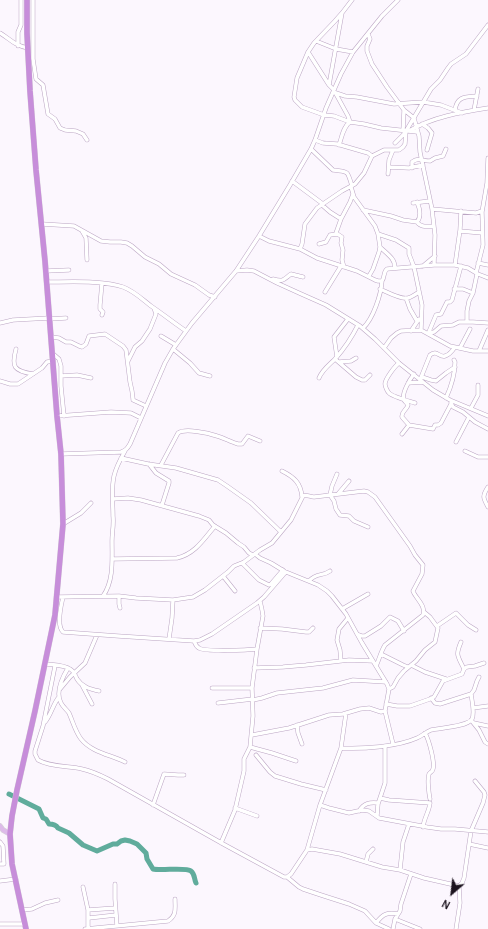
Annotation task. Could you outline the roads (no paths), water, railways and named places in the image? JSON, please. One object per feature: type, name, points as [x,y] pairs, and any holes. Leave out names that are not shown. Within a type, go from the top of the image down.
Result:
[{"type":"highway","points":[[25,926],[12,864],[10,834],[13,807],[60,597],[63,524],[61,454],[36,163],[28,48],[27,0]]},
{"type":"main road","points":[[0,826],[3,830],[10,834]]},
{"type":"street","points":[[18,46],[18,29],[21,27],[21,0]]},
{"type":"street","points":[[33,0],[34,75],[36,79],[44,86],[48,114],[55,119],[60,128],[83,134],[87,140]]},
{"type":"street","points":[[352,0],[308,52],[297,78],[294,97],[295,100],[301,106],[324,115],[334,116],[350,122],[417,132]]},
{"type":"street","points":[[103,596],[110,582],[114,519],[112,488],[114,475],[125,450],[130,444],[166,363],[173,349],[186,331],[236,271],[259,236],[311,149],[341,74],[353,52],[382,16],[398,0]]},
{"type":"street","points":[[329,85],[342,13]]},
{"type":"street","points":[[395,143],[406,131],[429,92],[440,80],[451,64],[466,54],[488,25]]},
{"type":"street","points":[[0,33],[18,46],[28,48]]},
{"type":"street","points":[[368,34],[370,39],[367,46],[367,51],[372,64],[399,104],[414,118],[419,136],[421,159],[432,209],[436,245],[434,265]]},
{"type":"street","points":[[316,41],[353,52]]},
{"type":"street","points":[[308,52],[334,92],[350,122]]},
{"type":"street","points":[[474,110],[478,89]]},
{"type":"street","points":[[334,92],[350,97],[387,103],[399,104],[423,102],[441,105],[462,113]]},
{"type":"street","points":[[455,110],[456,103],[459,100],[477,96]]},
{"type":"street","points":[[406,131],[422,124],[474,110],[488,108]]},
{"type":"street","points":[[300,249],[306,223],[317,208],[355,184],[364,174],[372,156],[384,150],[399,150],[403,146],[406,131],[404,110]]},
{"type":"street","points":[[339,145],[344,130],[350,122]]},
{"type":"street","points":[[422,124],[432,133],[428,150]]},
{"type":"street","points":[[315,140],[323,143],[334,143],[368,153],[372,156]]},
{"type":"street","points":[[311,149],[333,170],[342,170],[347,172],[353,194],[375,226],[380,247],[373,269],[369,276]]},
{"type":"street","points":[[412,168],[413,161],[421,159],[430,161],[443,156],[446,149]]},
{"type":"street","points":[[388,174],[389,160],[393,150]]},
{"type":"street","points":[[467,322],[469,301],[473,294],[482,248],[482,211],[487,183],[488,158]]},
{"type":"street","points":[[388,167],[412,168],[423,165]]},
{"type":"street","points":[[292,181],[330,212],[341,219]]},
{"type":"street","points":[[336,234],[341,219],[353,194]]},
{"type":"street","points":[[417,222],[420,212],[415,203],[430,201]]},
{"type":"street","points":[[432,209],[478,213],[482,211]]},
{"type":"street","points":[[363,210],[417,222],[421,226],[434,226]]},
{"type":"street","points":[[455,265],[460,231],[461,211]]},
{"type":"street","points":[[42,224],[74,226],[101,241],[123,242],[132,246],[143,256],[159,264],[171,274],[195,285],[209,295],[215,296]]},
{"type":"street","points":[[81,230],[86,238],[87,260]]},
{"type":"street","points":[[460,231],[482,233]]},
{"type":"street","points":[[319,244],[326,242],[330,235],[336,234],[342,237],[342,266],[325,292]]},
{"type":"street","points":[[378,234],[396,240],[409,248],[409,255],[414,267],[422,305],[421,330]]},
{"type":"street","points":[[259,236],[268,241],[300,249],[317,258],[357,271],[378,282],[382,281]]},
{"type":"street","points":[[380,247],[393,259],[395,264],[394,268]]},
{"type":"street","points":[[422,267],[435,256]]},
{"type":"street","points":[[478,263],[488,265]]},
{"type":"street","points":[[363,328],[368,322],[376,304],[386,269],[434,265],[455,265],[468,268],[488,278]]},
{"type":"street","points":[[428,334],[436,315],[441,314],[447,302],[452,300],[461,266]]},
{"type":"street","points":[[46,271],[69,270]]},
{"type":"street","points":[[236,271],[254,271],[317,300],[363,328],[399,363],[422,379],[433,390],[446,398],[453,406],[488,429]]},
{"type":"street","points":[[272,280],[280,281],[286,279],[292,274],[302,277]]},
{"type":"street","points":[[47,282],[102,283],[129,289],[186,331]]},
{"type":"street","points":[[102,283],[100,305],[100,309],[103,312],[102,316]]},
{"type":"street","points":[[380,289],[406,298],[420,292]]},
{"type":"street","points":[[454,289],[464,289],[473,294]]},
{"type":"street","points":[[406,298],[410,309],[418,321]]},
{"type":"street","points":[[127,362],[135,347],[142,341],[150,329],[156,314],[154,308]]},
{"type":"street","points":[[411,331],[421,315]]},
{"type":"street","points":[[0,323],[13,320],[66,318]]},
{"type":"street","points":[[348,319],[334,337],[336,358],[358,378],[365,380],[370,375]]},
{"type":"street","points":[[428,334],[434,332],[442,325],[453,325],[460,322],[488,323]]},
{"type":"street","points":[[319,378],[323,370],[336,358],[352,337],[358,325]]},
{"type":"street","points":[[460,348],[470,329]]},
{"type":"street","points":[[384,348],[391,338],[401,331],[421,330],[446,344],[455,347],[473,351],[488,351]]},
{"type":"street","points":[[479,351],[488,330]]},
{"type":"street","points":[[51,337],[59,338],[82,347],[86,344],[89,336],[105,334],[124,347],[133,400],[146,406]]},
{"type":"street","points":[[161,336],[176,345]]},
{"type":"street","points":[[422,379],[432,353],[445,356],[455,347]]},
{"type":"street","points":[[16,349],[14,356],[15,366],[19,371],[33,374]]},
{"type":"street","points":[[173,349],[190,363],[199,373],[210,376]]},
{"type":"street","points":[[52,353],[59,359],[61,366],[64,416]]},
{"type":"street","points":[[339,362],[351,361],[356,358]]},
{"type":"street","points":[[446,398],[455,367],[454,360]]},
{"type":"street","points":[[0,381],[15,384],[22,382],[42,368],[47,362],[53,361]]},
{"type":"street","points":[[399,363],[392,371],[385,384],[389,393],[415,403]]},
{"type":"street","points":[[408,383],[422,379],[436,381],[455,367]]},
{"type":"street","points":[[414,374],[404,392],[403,399],[408,406],[402,414],[402,417],[409,425],[433,429],[436,425],[441,423],[451,402]]},
{"type":"street","points":[[62,376],[77,375],[91,378]]},
{"type":"street","points":[[471,408],[478,395],[478,385]]},
{"type":"street","points":[[451,402],[471,408],[488,416]]},
{"type":"street","points":[[57,416],[111,412],[132,413],[141,418]]},
{"type":"street","points":[[456,442],[469,417]]},
{"type":"street","points":[[402,434],[409,425]]},
{"type":"street","points":[[161,465],[178,433],[183,431],[217,436],[238,444],[242,444],[248,436],[260,441]]},
{"type":"street","points":[[61,454],[121,452],[125,450]]},
{"type":"street","points":[[465,451],[479,458],[488,457]]},
{"type":"street","points":[[121,458],[176,468],[218,480],[251,503],[281,532]]},
{"type":"street","points":[[149,464],[156,473],[169,481],[162,505]]},
{"type":"street","points":[[282,471],[298,483],[302,498],[291,520],[272,543],[242,563],[234,566],[196,596],[185,599],[173,600],[119,596],[60,597],[60,623],[62,631],[97,635],[194,641],[200,640],[212,634],[260,601],[283,575],[284,571]]},
{"type":"street","points":[[337,474],[330,495],[334,501],[336,509],[340,515],[349,516],[354,521],[368,527]]},
{"type":"street","points":[[338,494],[349,481]]},
{"type":"street","points":[[488,487],[483,497],[488,507]]},
{"type":"street","points":[[302,498],[305,495],[311,497],[362,491],[368,492],[375,497],[423,565],[422,574],[413,593],[423,606],[424,612],[437,626],[438,630],[435,642],[401,674],[393,687],[389,689]]},
{"type":"street","points":[[113,499],[133,498],[206,518],[254,555],[272,563],[284,571],[318,585],[327,591],[348,618],[386,682],[389,689],[385,711],[393,744]]},
{"type":"street","points":[[63,524],[81,513],[91,503]]},
{"type":"street","points":[[112,559],[182,557],[197,547],[215,526]]},
{"type":"street","points":[[242,563],[259,580],[269,585],[284,571]]},
{"type":"street","points":[[309,581],[316,575],[330,571]]},
{"type":"street","points":[[223,576],[235,591]]},
{"type":"street","points":[[108,588],[110,594],[113,596]]},
{"type":"street","points":[[342,609],[368,594]]},
{"type":"street","points":[[119,596],[120,608]]},
{"type":"street","points":[[169,639],[173,600]]},
{"type":"street","points":[[221,843],[235,808],[244,771],[244,759],[250,747],[252,735],[254,712],[252,688],[263,613],[260,601]]},
{"type":"street","points":[[376,666],[385,645],[422,616],[424,612]]},
{"type":"street","points":[[437,626],[456,613],[468,625],[476,630]]},
{"type":"street","points":[[357,634],[365,636],[381,626],[390,617],[398,621],[404,631]]},
{"type":"street","points":[[341,661],[337,640],[339,629],[348,618]]},
{"type":"street","points":[[260,628],[306,632],[309,632],[313,628]]},
{"type":"street","points":[[59,692],[66,681],[86,660],[97,635]]},
{"type":"street","points":[[194,641],[196,646],[202,649],[257,649]]},
{"type":"street","points":[[461,642],[457,654],[464,669]]},
{"type":"street","points":[[381,654],[404,665],[447,679]]},
{"type":"street","points":[[254,668],[283,667],[349,660],[373,661]]},
{"type":"street","points":[[46,664],[69,668],[80,668]]},
{"type":"street","points":[[386,704],[413,706],[431,698],[443,681],[460,675],[464,669],[484,664]]},
{"type":"street","points":[[55,666],[44,723],[35,751],[38,760],[46,763],[81,769],[108,779],[273,872],[290,878],[299,887],[365,910],[376,923],[389,929]]},
{"type":"street","points":[[69,668],[82,685],[92,704]]},
{"type":"street","points":[[69,668],[61,680],[59,697],[61,703],[69,714],[76,731],[83,741],[98,751],[125,762]]},
{"type":"street","points":[[431,698],[435,703],[440,704],[471,694],[479,677]]},
{"type":"street","points":[[218,703],[262,698],[277,693],[323,688],[353,680],[386,682]]},
{"type":"street","points":[[82,685],[90,689],[98,690]]},
{"type":"street","points":[[212,688],[252,688]]},
{"type":"street","points":[[471,694],[473,708],[472,722],[479,730],[485,742],[488,744]]},
{"type":"street","points":[[44,723],[48,719],[59,697]]},
{"type":"street","points":[[473,708],[488,706]]},
{"type":"street","points":[[252,735],[297,725],[329,715],[366,708],[381,712],[385,711]]},
{"type":"street","points":[[287,877],[291,874],[307,850],[320,805],[341,748],[346,713]]},
{"type":"street","points":[[341,748],[385,746],[418,738],[430,730],[442,729],[472,722],[488,726]]},
{"type":"street","points":[[297,725],[302,744]]},
{"type":"street","points":[[425,733],[429,740],[433,763],[428,780],[430,799]]},
{"type":"street","points":[[377,816],[378,803],[385,784],[385,746]]},
{"type":"street","points":[[250,747],[296,761]]},
{"type":"street","points":[[256,755],[275,776],[326,790]]},
{"type":"street","points":[[153,805],[164,774],[184,774]]},
{"type":"street","points":[[456,929],[460,902],[459,886],[464,878],[471,831],[483,803],[485,794],[475,781]]},
{"type":"street","points":[[380,798],[430,803],[423,827]]},
{"type":"street","points":[[359,811],[361,807],[371,802],[378,803]]},
{"type":"street","points":[[320,805],[349,813],[369,811],[377,816],[423,827],[488,832]]},
{"type":"street","points":[[235,808],[258,816]]},
{"type":"street","points":[[400,870],[403,842],[409,824]]},
{"type":"street","points":[[0,842],[3,846],[4,864],[0,864]]},
{"type":"street","points":[[469,844],[488,848]]},
{"type":"street","points":[[307,850],[316,849],[340,854],[382,867],[400,870],[459,886]]},
{"type":"street","points":[[366,862],[368,854],[373,849]]},
{"type":"street","points":[[393,929],[395,919],[400,911],[411,874]]},
{"type":"street","points":[[0,881],[16,879]]},
{"type":"street","points":[[115,884],[117,926]]},
{"type":"street","points":[[83,887],[89,918],[88,929]]},
{"type":"street","points":[[85,929],[169,920],[175,912],[175,899]]},
{"type":"street","points":[[22,910],[32,910],[45,903],[58,900]]},
{"type":"street","points":[[88,910],[116,908]]},
{"type":"street","points":[[376,923],[382,916],[388,913],[398,914]]},
{"type":"street","points":[[89,918],[116,915]]},
{"type":"street","points":[[395,919],[420,929]]},
{"type":"street","points":[[146,923],[146,929]]},
{"type":"street","points":[[0,924],[25,926]]},
{"type":"waterway","points":[[9,794],[39,809],[43,818],[46,819],[49,824],[55,825],[69,833],[83,845],[97,851],[113,844],[117,844],[121,841],[130,841],[137,844],[146,853],[147,859],[153,869],[188,870],[193,874],[196,883]]}]
